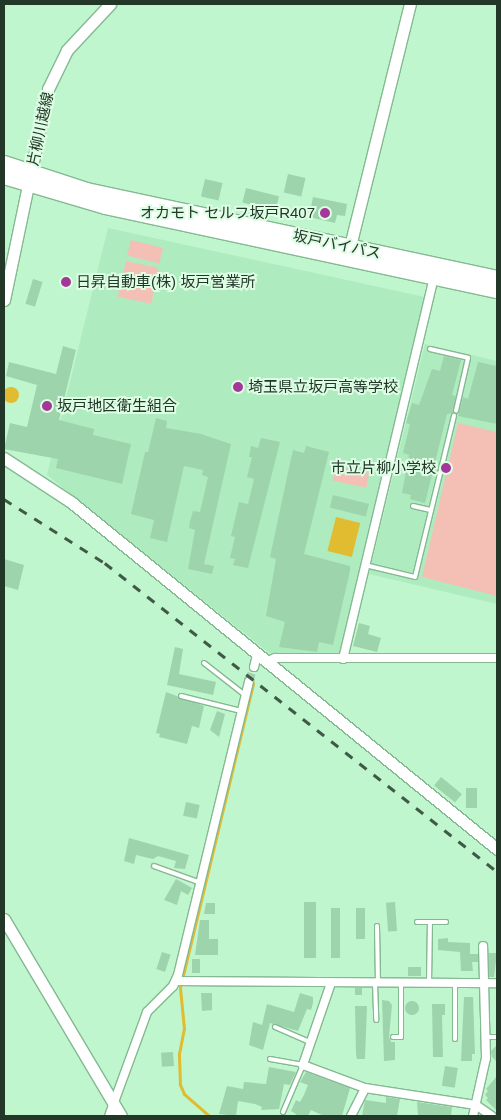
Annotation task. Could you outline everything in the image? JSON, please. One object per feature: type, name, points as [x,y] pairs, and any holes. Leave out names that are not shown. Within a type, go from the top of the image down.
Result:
[{"type":"highway","name":"坂戸バイパス","points":[[4,163],[29,179],[96,205],[497,291]]},
{"type":"highway","name":"坂戸バイパス","points":[[4,177],[29,179],[87,190],[497,278]]},
{"type":"street","name":"片柳川越線","points":[[4,300],[42,107],[54,73],[81,31],[110,4]]},
{"type":"street","points":[[350,246],[410,4]]},
{"type":"street","points":[[343,659],[434,277]]},
{"type":"street","points":[[4,458],[72,502],[259,661],[497,849]]},
{"type":"street","points":[[259,661],[275,658],[497,658]]},
{"type":"street","points":[[109,1116],[147,1012],[176,981],[249,682]]},
{"type":"street","points":[[4,919],[121,1116]]},
{"type":"street","points":[[473,1116],[486,1058],[483,946]]},
{"type":"street","points":[[176,981],[497,983]]},
{"type":"street","points":[[331,983],[303,1065],[365,1088],[476,1105],[492,1116]]},
{"type":"street","points":[[351,1116],[365,1088]]},
{"type":"lane","points":[[365,566],[415,577],[468,358],[430,348]]},
{"type":"lane","points":[[413,506],[431,510]]},
{"type":"lane","points":[[204,663],[245,694]]},
{"type":"lane","points":[[181,696],[241,711]]},
{"type":"lane","points":[[154,866],[201,883]]},
{"type":"lane","points":[[417,922],[446,922]]},
{"type":"lane","points":[[429,983],[430,922]]},
{"type":"lane","points":[[376,1020],[377,926]]},
{"type":"lane","points":[[393,1037],[401,1037],[400,983]]},
{"type":"lane","points":[[455,983],[455,1039]]},
{"type":"lane","points":[[275,1027],[312,1043]]},
{"type":"lane","points":[[486,1037],[497,1037]]},
{"type":"lane","points":[[270,1059],[303,1065],[283,1112]]},
{"type":"shaded area","name":"埼玉県立坂戸高等学校","points":[[108,228],[429,298],[340,653],[269,653],[47,475]]},
{"type":"shaded area","points":[[131,240],[163,248],[159,264],[127,256]]},
{"type":"shaded area","points":[[126,261],[158,268],[155,283],[123,276]]},
{"type":"shaded area","points":[[121,282],[154,289],[151,304],[118,297]]},
{"type":"shaded area","name":"市立片柳小学校","points":[[425,344],[497,361],[497,604],[369,574]]},
{"type":"shaded area","points":[[8,387],[14,387],[19,392],[17,401],[8,403],[3,398],[3,392]]},
{"type":"shaded area","points":[[458,423],[497,432],[497,596],[422,577]]},
{"type":"shaded area","points":[[336,466],[369,473],[366,488],[333,481]]},
{"type":"shaded area","points":[[336,517],[360,523],[352,557],[328,551]]},
{"type":"building","points":[[288,174],[306,178],[301,197],[284,193]]},
{"type":"building","points":[[205,179],[223,183],[218,201],[201,197]]},
{"type":"building","points":[[246,188],[279,196],[275,211],[242,203]]},
{"type":"building","points":[[313,197],[347,204],[345,216],[337,215],[335,223],[309,217]]},
{"type":"building","points":[[33,279],[43,282],[35,307],[25,304]]},
{"type":"building","points":[[63,346],[76,350],[59,420],[94,429],[93,435],[131,444],[122,484],[56,468],[58,459],[4,449],[10,423],[27,427],[37,385],[6,376],[9,362],[56,374]]},
{"type":"building","points":[[444,356],[461,360],[452,395],[456,396],[453,413],[447,414],[425,503],[410,499],[411,495],[402,493],[409,455],[403,453],[410,424],[406,423],[412,403],[419,405],[432,369],[440,371]]},
{"type":"building","points":[[478,362],[497,366],[497,424],[458,416],[463,397],[468,399]]},
{"type":"building","points":[[156,418],[167,421],[166,428],[201,434],[231,444],[204,564],[214,566],[212,574],[188,569],[195,530],[189,528],[190,521],[193,511],[200,512],[208,477],[202,475],[203,470],[184,466],[167,542],[150,538],[154,520],[131,514],[145,452],[148,452]]},
{"type":"building","points":[[261,438],[280,442],[248,568],[233,565],[235,559],[230,558],[235,537],[231,536],[239,502],[248,504],[254,479],[247,477],[252,457],[249,457],[251,446],[258,448]]},
{"type":"building","points":[[306,446],[329,452],[304,554],[350,566],[333,645],[319,642],[317,652],[279,647],[285,622],[266,616],[276,559],[270,557],[293,450],[304,453]]},
{"type":"building","points":[[333,495],[369,504],[366,517],[330,508]]},
{"type":"building","points":[[4,559],[24,565],[18,590],[4,586]]},
{"type":"building","points":[[359,623],[370,626],[368,634],[381,638],[377,652],[353,646]]},
{"type":"building","points":[[175,647],[183,649],[179,674],[216,682],[213,695],[167,685]]},
{"type":"building","points":[[166,692],[204,706],[199,728],[192,726],[187,744],[159,737],[160,734],[156,733]]},
{"type":"building","points":[[217,711],[225,714],[219,737],[210,730]]},
{"type":"building","points":[[441,777],[462,794],[455,803],[434,786]]},
{"type":"building","points":[[466,788],[477,788],[477,808],[466,808]]},
{"type":"building","points":[[186,802],[200,805],[197,819],[183,816]]},
{"type":"building","points":[[129,838],[189,855],[185,869],[174,868],[176,861],[158,856],[153,859],[136,855],[134,864],[124,861]]},
{"type":"building","points":[[176,879],[192,888],[188,895],[181,891],[177,905],[164,900]]},
{"type":"building","points":[[304,902],[316,902],[316,958],[304,958]]},
{"type":"building","points":[[395,902],[397,931],[388,932],[386,903]]},
{"type":"building","points":[[206,903],[215,903],[215,914],[204,914]]},
{"type":"building","points":[[331,908],[340,908],[340,958],[331,958]]},
{"type":"building","points":[[356,908],[365,908],[365,939],[356,939]]},
{"type":"building","points":[[200,920],[209,920],[209,939],[218,939],[218,955],[195,955]]},
{"type":"building","points":[[448,938],[448,942],[470,943],[470,954],[478,954],[478,962],[472,962],[473,971],[461,971],[460,952],[438,950],[438,939]]},
{"type":"building","points":[[162,952],[171,955],[165,972],[156,969]]},
{"type":"building","points":[[489,953],[497,953],[494,977],[489,977]]},
{"type":"building","points":[[192,959],[200,959],[200,973],[192,973]]},
{"type":"building","points":[[408,967],[421,967],[421,976],[408,976]]},
{"type":"building","points":[[355,988],[362,988],[362,995],[355,995]]},
{"type":"building","points":[[201,993],[212,993],[212,1010],[202,1011]]},
{"type":"building","points":[[300,993],[313,997],[313,1003],[311,1010],[307,1009],[298,1031],[270,1023],[263,1050],[249,1045],[253,1022],[262,1025],[267,1004],[294,1012]]},
{"type":"building","points":[[464,997],[473,997],[475,1054],[472,1054],[472,1061],[461,1061]]},
{"type":"building","points":[[382,1000],[389,1001],[392,1005],[389,1037],[391,1042],[395,1042],[395,1060],[384,1061]]},
{"type":"building","points":[[412,1001],[417,1003],[419,1008],[417,1013],[412,1015],[407,1013],[405,1008],[407,1003]]},
{"type":"building","points":[[432,1004],[445,1004],[445,1015],[442,1015],[443,1057],[433,1057]]},
{"type":"building","points":[[355,1006],[367,1006],[365,1059],[357,1059],[356,1054]]},
{"type":"building","points":[[497,1045],[497,1062],[492,1057],[491,1051]]},
{"type":"building","points":[[173,1052],[174,1066],[162,1067],[161,1053]]},
{"type":"building","points":[[445,1066],[458,1068],[455,1088],[442,1086]]},
{"type":"building","points":[[269,1067],[296,1072],[290,1085],[284,1084],[279,1109],[261,1110],[262,1107],[255,1104],[238,1101],[236,1116],[219,1114],[227,1086],[243,1089],[244,1082],[266,1084]]},
{"type":"building","points":[[306,1072],[350,1088],[342,1116],[324,1116],[311,1110],[308,1116],[295,1116],[296,1114],[291,1111],[296,1100],[300,1102],[308,1085],[300,1082]]},
{"type":"building","points":[[497,1076],[497,1111],[486,1100],[488,1098],[485,1095],[488,1091],[486,1089]]},
{"type":"building","points":[[386,1097],[400,1099],[397,1116],[362,1116],[365,1100],[386,1103]]},
{"type":"building","points":[[417,1102],[452,1107],[451,1116],[418,1116]]},
{"type":"waterway","points":[[209,1116],[184,1094],[180,1085],[179,1054],[184,1029],[180,988],[253,684]]},
{"type":"tunnel","points":[[249,681],[254,667]]},
{"type":"railway","points":[[4,499],[105,563],[497,871]]},
{"type":"place","name":"オカモト セルフ坂戸R407","points":[[325,213]]},
{"type":"place","name":"日昇自動車(株) 坂戸営業所","points":[[66,282]]},
{"type":"place","name":"埼玉県立坂戸高等学校","points":[[238,387]]},
{"type":"place","name":"坂戸地区衛生組合","points":[[47,406]]},
{"type":"place","name":"市立片柳小学校","points":[[446,468]]}]
